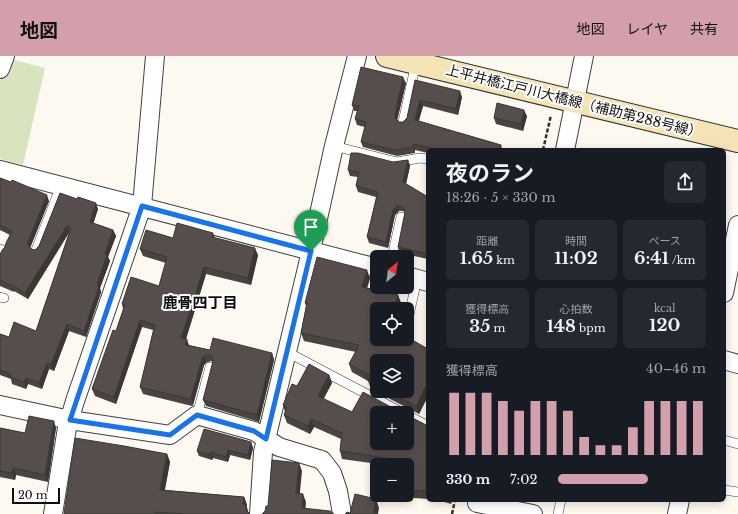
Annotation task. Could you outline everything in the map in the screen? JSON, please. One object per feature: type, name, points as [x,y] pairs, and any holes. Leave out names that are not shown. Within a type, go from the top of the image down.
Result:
[{"type":"street","points":[[0,69],[5,56]]},
{"type":"street","points":[[53,514],[67,428],[142,206],[155,56]]},
{"type":"street","points":[[259,514],[263,452],[311,251],[334,146],[357,56]]},
{"type":"street","name":"上平井橋江戸川大橋線（補助第288号線）","points":[[387,56],[738,141]]},
{"type":"street","points":[[564,148],[584,56]]},
{"type":"street","points":[[0,170],[370,266]]},
{"type":"street","points":[[726,283],[738,225]]},
{"type":"street","points":[[726,361],[738,364]]},
{"type":"street","points":[[0,404],[70,420],[170,435],[197,415],[254,431],[279,447],[322,460],[332,473],[338,491],[342,514]]},
{"type":"street","points":[[677,514],[680,502]]},
{"type":"street","points":[[476,506],[533,514]]},
{"type":"lane","points":[[403,122],[416,63]]},
{"type":"lane","points":[[334,146],[397,162],[420,158],[426,160]]},
{"type":"lane","points":[[36,250],[61,186]]},
{"type":"lane","points":[[394,250],[401,217]]},
{"type":"lane","points":[[412,302],[417,279]]},
{"type":"lane","points":[[287,352],[390,406]]},
{"type":"lane","points":[[197,415],[210,367]]},
{"type":"lane","points":[[414,419],[426,425]]},
{"type":"lane","points":[[726,441],[738,444]]},
{"type":"lane","points":[[726,490],[738,492]]},
{"type":"lane","points":[[558,514],[561,502]]},
{"type":"path","points":[[543,148],[552,113]]},
{"type":"path","points":[[452,514],[455,502]]},
{"type":"green space","points":[[7,58],[45,68],[23,165],[0,159],[0,76]]},
{"type":"building","points":[[361,67],[403,77],[395,115],[395,118],[399,122],[403,122],[407,118],[415,80],[460,91],[456,109],[420,100],[415,120],[501,145],[500,148],[430,148],[413,144],[413,147],[395,150],[361,142],[366,122],[355,119],[359,106],[352,105]]},
{"type":"building","points":[[497,103],[524,110],[521,124],[494,118]]},
{"type":"building","points":[[351,153],[358,153],[393,162],[408,160],[403,182],[426,196],[426,254],[398,247],[405,212],[401,206],[397,206],[393,210],[386,242],[367,237],[378,192],[356,186],[359,172],[348,170]]},
{"type":"building","points":[[0,178],[11,182],[12,180],[47,195],[28,242],[31,249],[35,250],[39,246],[60,193],[77,199],[78,197],[96,203],[90,222],[113,230],[105,254],[107,255],[97,285],[99,286],[84,331],[67,324],[51,365],[47,363],[39,383],[26,378],[24,382],[10,377],[11,374],[0,370],[0,334],[9,337],[14,322],[36,331],[71,228],[67,226],[25,293],[0,280],[0,254],[12,231],[0,225]]},
{"type":"building","points":[[177,223],[213,233],[212,237],[255,248],[248,278],[204,267],[181,338],[187,339],[185,345],[210,350],[213,338],[272,353],[257,415],[203,400],[213,361],[212,356],[209,354],[204,356],[202,359],[191,398],[189,399],[140,387],[155,325],[140,320],[114,397],[92,389],[113,330],[116,331],[125,305],[122,304],[131,277],[159,286],[167,257],[140,249],[146,230],[173,238]]},
{"type":"building","points":[[317,257],[367,270],[362,287],[370,289],[370,294],[398,295],[396,302],[370,302],[370,346],[414,346],[414,341],[426,348],[426,386],[416,406],[401,398],[414,398],[414,354],[370,354],[370,375],[349,364],[359,345],[301,333],[307,303],[305,303]]},
{"type":"building","points":[[309,364],[329,375],[318,396],[352,412],[363,392],[370,396],[370,398],[374,398],[389,406],[370,406],[370,450],[414,450],[414,419],[426,425],[426,491],[414,490],[414,458],[386,458],[340,451],[342,433],[311,419],[308,426],[284,415],[287,407],[283,405],[292,384],[297,386]]},
{"type":"building","points":[[29,416],[54,421],[45,475],[13,468],[12,473],[0,471],[0,428],[25,433]]},
{"type":"building","points":[[204,429],[251,442],[248,455],[228,450],[226,457],[211,452],[210,455],[197,451]]},
{"type":"building","points":[[75,438],[167,454],[160,490],[244,497],[243,504],[246,505],[246,510],[250,514],[185,514],[156,512],[156,514],[64,514]]},
{"type":"building","points":[[272,460],[299,463],[296,493],[303,494],[302,508],[330,511],[334,514],[262,514],[265,511],[266,506],[268,506]]},
{"type":"building","points":[[355,494],[370,498],[370,502],[375,502],[373,514],[345,514],[347,512],[350,513]]},
{"type":"district","name":"鹿骨四丁目","points":[[200,303]]},
{"type":"route","points":[[142,206],[311,251],[266,439],[254,431],[197,415],[170,435],[70,420],[75,401],[142,206]]}]
